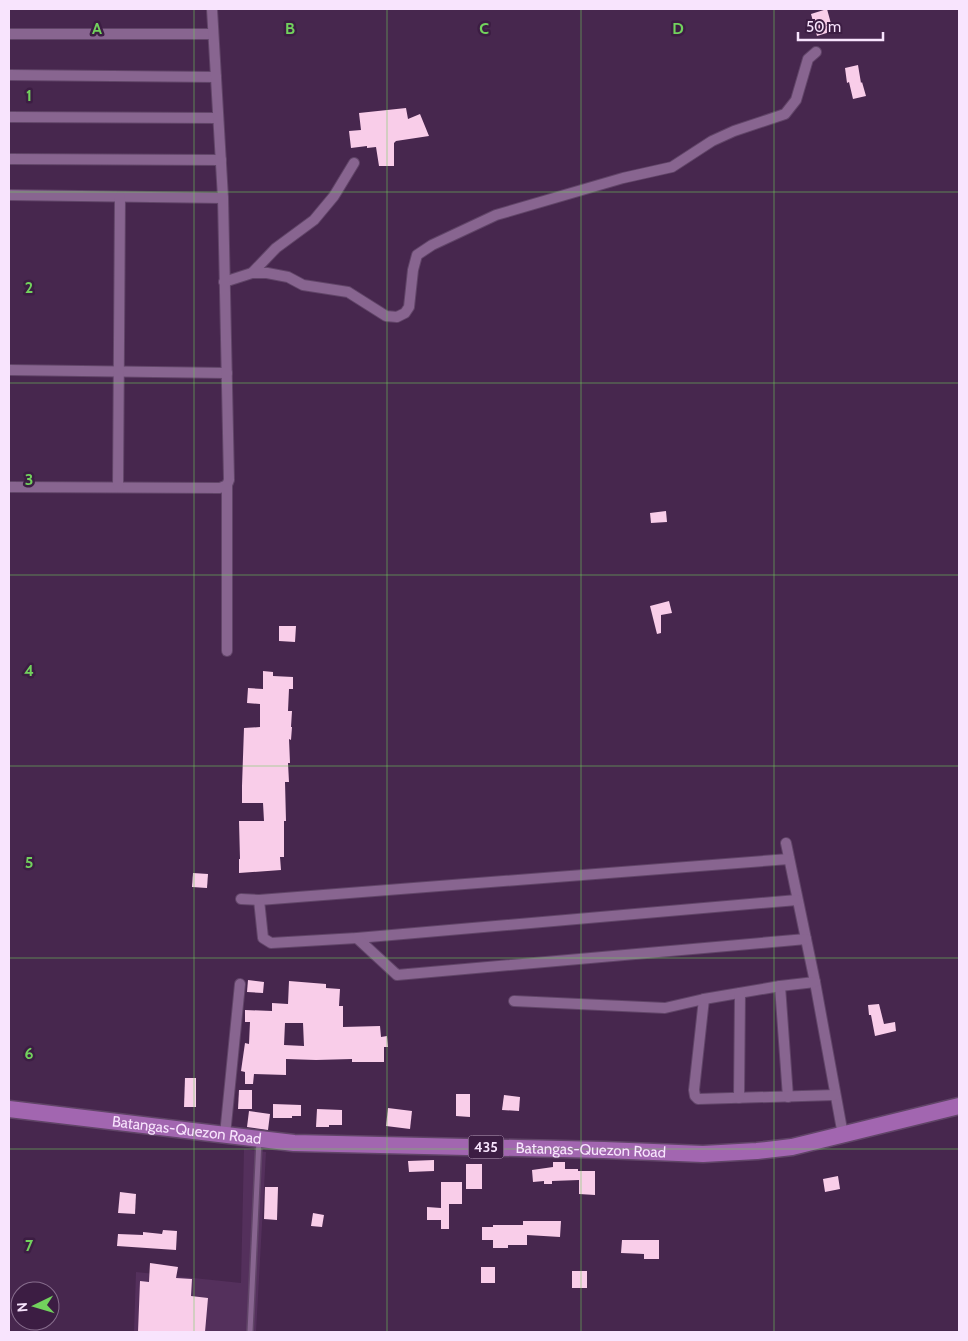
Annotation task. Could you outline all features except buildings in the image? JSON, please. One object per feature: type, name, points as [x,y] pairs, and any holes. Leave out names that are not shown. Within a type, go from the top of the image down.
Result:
[{"type":"main road","name":"Batangas-Quezon Road","points":[[9,1110],[294,1143],[703,1154],[757,1151],[792,1146],[959,1106]]},
{"type":"street","points":[[212,9],[223,198],[230,480],[227,485],[227,651]]},
{"type":"street","points":[[9,34],[213,34]]},
{"type":"street","points":[[224,282],[252,273],[274,274],[288,277],[303,285],[348,292],[386,316],[397,317],[405,313],[409,307],[413,270],[417,255],[432,245],[496,215],[623,178],[672,167],[712,141],[734,131],[785,114],[796,100],[808,59],[816,52]]},
{"type":"street","points":[[9,75],[216,77]]},
{"type":"street","points":[[9,117],[218,118]]},
{"type":"street","points":[[9,159],[221,160]]},
{"type":"street","points":[[252,273],[276,248],[314,220],[334,196],[354,163]]},
{"type":"street","points":[[9,195],[223,198]]},
{"type":"street","points":[[118,488],[120,197]]},
{"type":"street","points":[[9,370],[227,373]]},
{"type":"street","points":[[9,487],[220,488],[227,485]]},
{"type":"street","points":[[786,843],[815,982],[843,1135]]},
{"type":"street","points":[[241,899],[259,900],[789,860]]},
{"type":"street","points":[[259,900],[263,938],[271,943],[357,938],[797,900]]},
{"type":"street","points":[[357,938],[397,975],[806,939]]},
{"type":"street","points":[[514,1002],[664,1008],[704,999],[815,982]]},
{"type":"street","points":[[225,1136],[240,984]]},
{"type":"street","points":[[780,986],[788,1097]]},
{"type":"street","points":[[739,1098],[740,993]]},
{"type":"street","points":[[704,999],[694,1090],[695,1096],[698,1099],[835,1095]]},
{"type":"lane","points":[[250,1332],[259,1140]]},
{"type":"shaded area","points":[[244,1149],[266,1152],[256,1332],[134,1332],[136,1272],[241,1283]]}]
